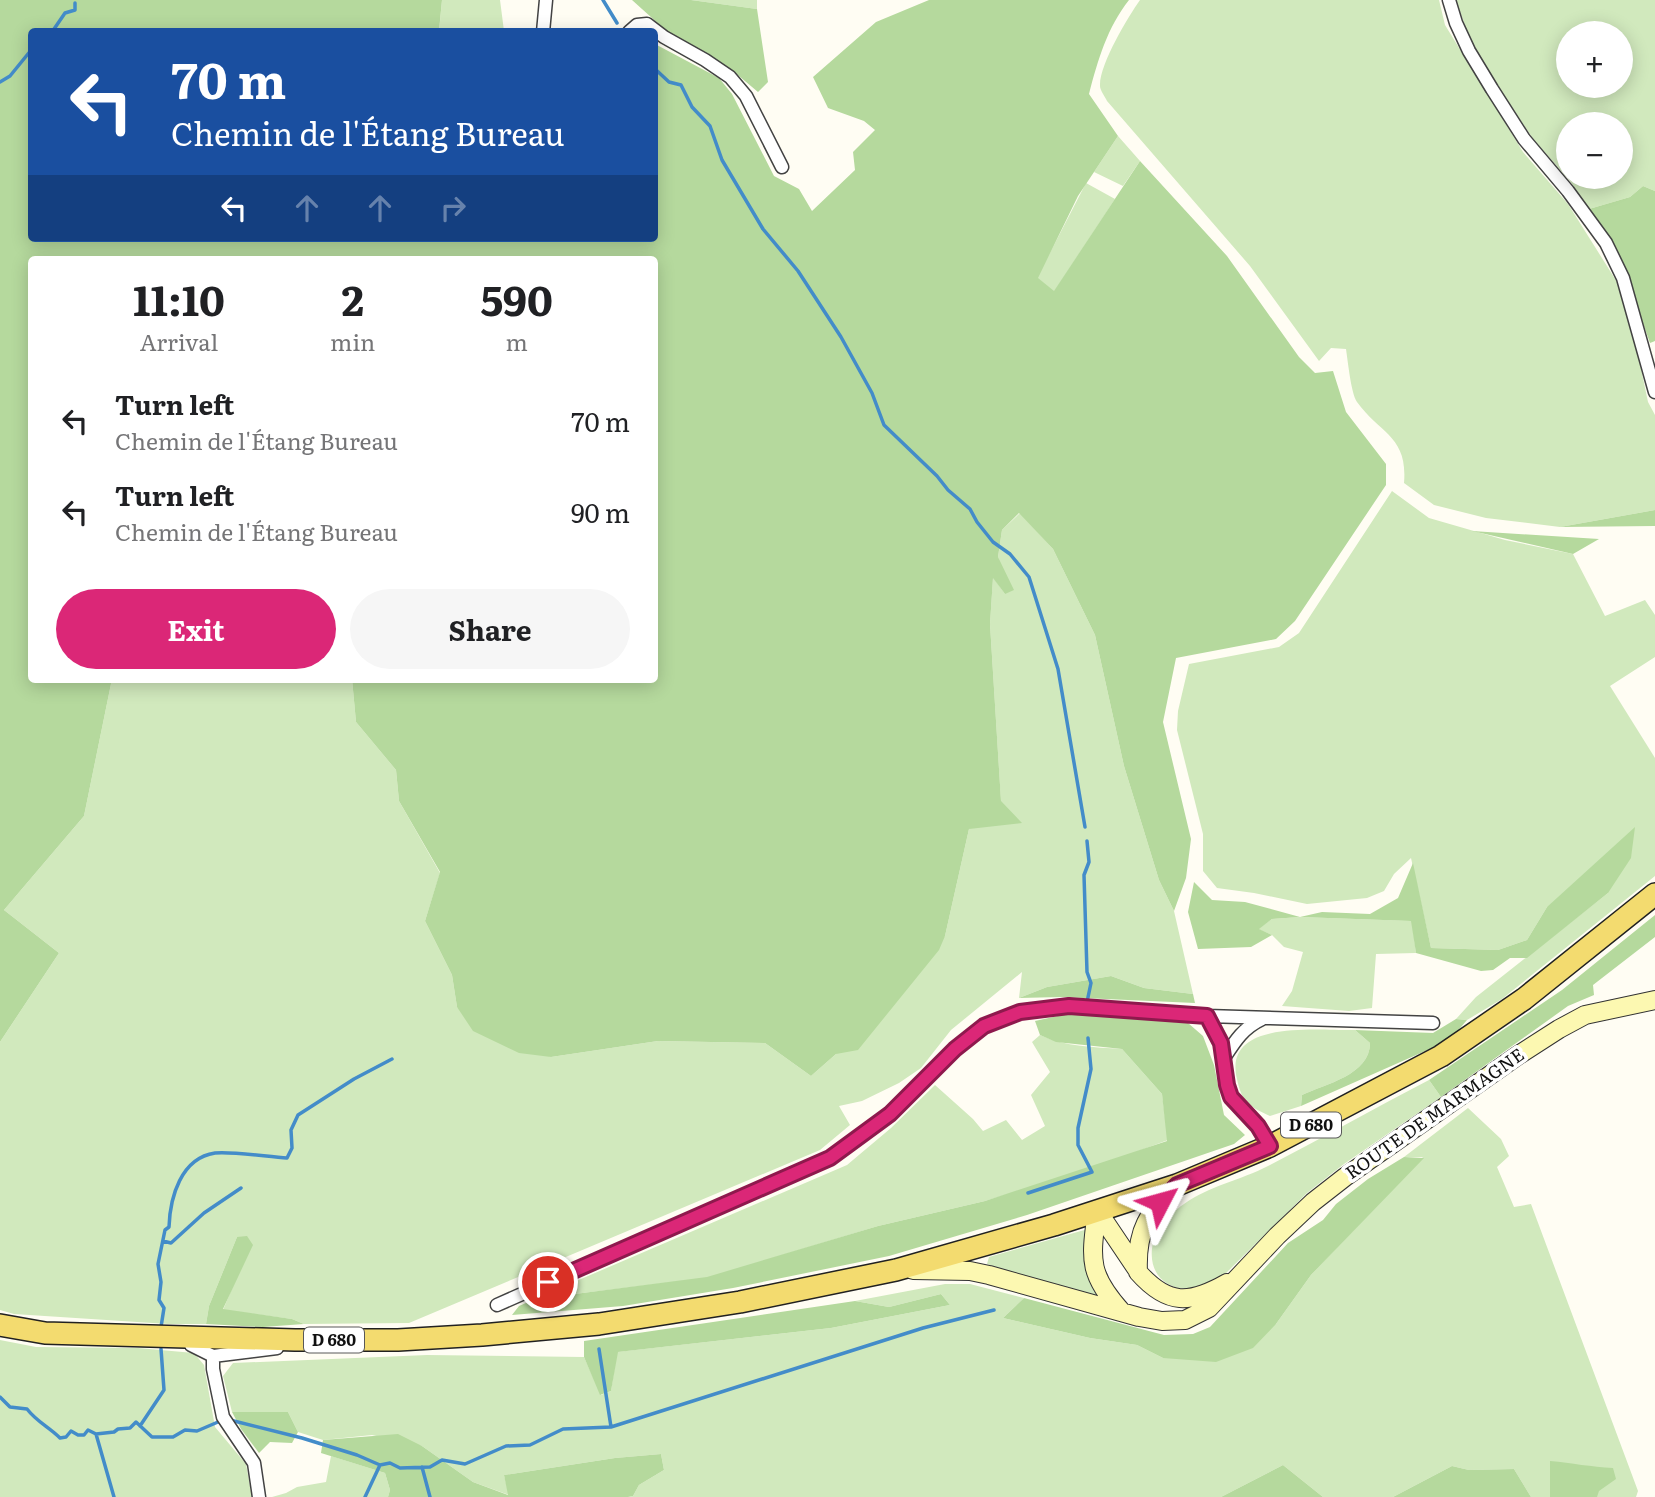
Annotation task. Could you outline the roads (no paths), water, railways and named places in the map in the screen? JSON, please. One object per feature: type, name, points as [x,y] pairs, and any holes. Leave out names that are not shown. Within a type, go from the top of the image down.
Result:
[{"type":"main road","name":"D 680","points":[[0,1325],[45,1333],[189,1338],[398,1340],[599,1324],[740,1302],[896,1270],[1054,1225],[1177,1185],[1270,1146],[1441,1056],[1524,999],[1655,894]]},
{"type":"main road","name":"ROUTE DE MARMAGNE","points":[[896,1270],[970,1271],[1123,1313],[1162,1321],[1185,1320],[1209,1308],[1277,1236],[1324,1194],[1527,1049],[1586,1016],[1655,1000]]},
{"type":"main road","points":[[1138,1272],[1140,1231],[1149,1215],[1177,1185]]},
{"type":"main road","name":"ROUTE DE MARMAGNE","points":[[1097,1210],[1138,1272],[1157,1291],[1172,1297],[1203,1296],[1242,1274]]},
{"type":"main road","points":[[1097,1210],[1092,1247],[1093,1265],[1098,1281],[1123,1313]]},
{"type":"street","points":[[543,28],[546,0]]},
{"type":"street","points":[[1449,0],[1469,51],[1524,139],[1568,191],[1606,243],[1623,278],[1655,392]]},
{"type":"street","points":[[634,28],[647,24],[652,28]]},
{"type":"street","points":[[658,32],[730,77],[746,96],[782,167]]},
{"type":"street","points":[[497,1305],[830,1158],[890,1114],[955,1049],[984,1026],[1020,1012],[1069,1006],[1207,1016],[1433,1023]]},
{"type":"street","points":[[1207,1016],[1221,1043],[1231,1097],[1258,1126],[1270,1146]]},
{"type":"street","points":[[1224,1058],[1237,1037],[1248,1026],[1265,1017]]},
{"type":"street","points":[[189,1338],[191,1345],[213,1356],[289,1346],[295,1340]]},
{"type":"street","points":[[213,1356],[213,1369],[223,1417],[254,1463],[259,1497]]},
{"type":"waterway","points":[[603,0],[617,23]]},
{"type":"waterway","points":[[55,28],[65,13],[75,10],[75,3]]},
{"type":"waterway","points":[[0,82],[10,76],[28,54]]},
{"type":"waterway","points":[[658,72],[669,82],[681,85],[692,107],[710,126],[722,160],[763,229],[798,271],[841,337],[872,393],[884,425],[970,509],[993,542],[1010,554],[1029,577],[1058,669],[1085,827]]},
{"type":"waterway","points":[[1087,841],[1089,862],[1084,875],[1087,972],[1091,983],[1087,1002]]},
{"type":"waterway","points":[[1028,1193],[1092,1172],[1078,1145],[1078,1128],[1091,1069],[1088,1038]]},
{"type":"waterway","points":[[161,1327],[164,1308],[159,1300],[161,1282],[158,1264],[165,1230],[169,1227],[175,1192],[186,1171],[203,1156],[215,1153],[287,1158],[292,1148],[291,1130],[298,1115],[354,1079],[392,1059]]},
{"type":"waterway","points":[[163,1241],[171,1243],[204,1213],[241,1188]]},
{"type":"waterway","points":[[230,1420],[302,1438],[380,1465],[390,1463],[400,1468],[430,1467],[442,1460],[465,1464],[506,1446],[530,1445],[563,1429],[611,1427],[923,1328],[994,1310]]},
{"type":"waterway","points":[[140,1426],[164,1390],[161,1349]]},
{"type":"waterway","points":[[599,1349],[611,1427]]},
{"type":"waterway","points":[[0,1397],[10,1407],[27,1409],[60,1438],[66,1437],[71,1431],[78,1435],[84,1435],[88,1430],[96,1434],[114,1432],[130,1428],[136,1422],[152,1437],[173,1437],[185,1430],[197,1431],[218,1422]]},
{"type":"waterway","points":[[96,1434],[114,1497]]},
{"type":"waterway","points":[[365,1497],[380,1465]]},
{"type":"waterway","points":[[422,1467],[430,1497]]}]
